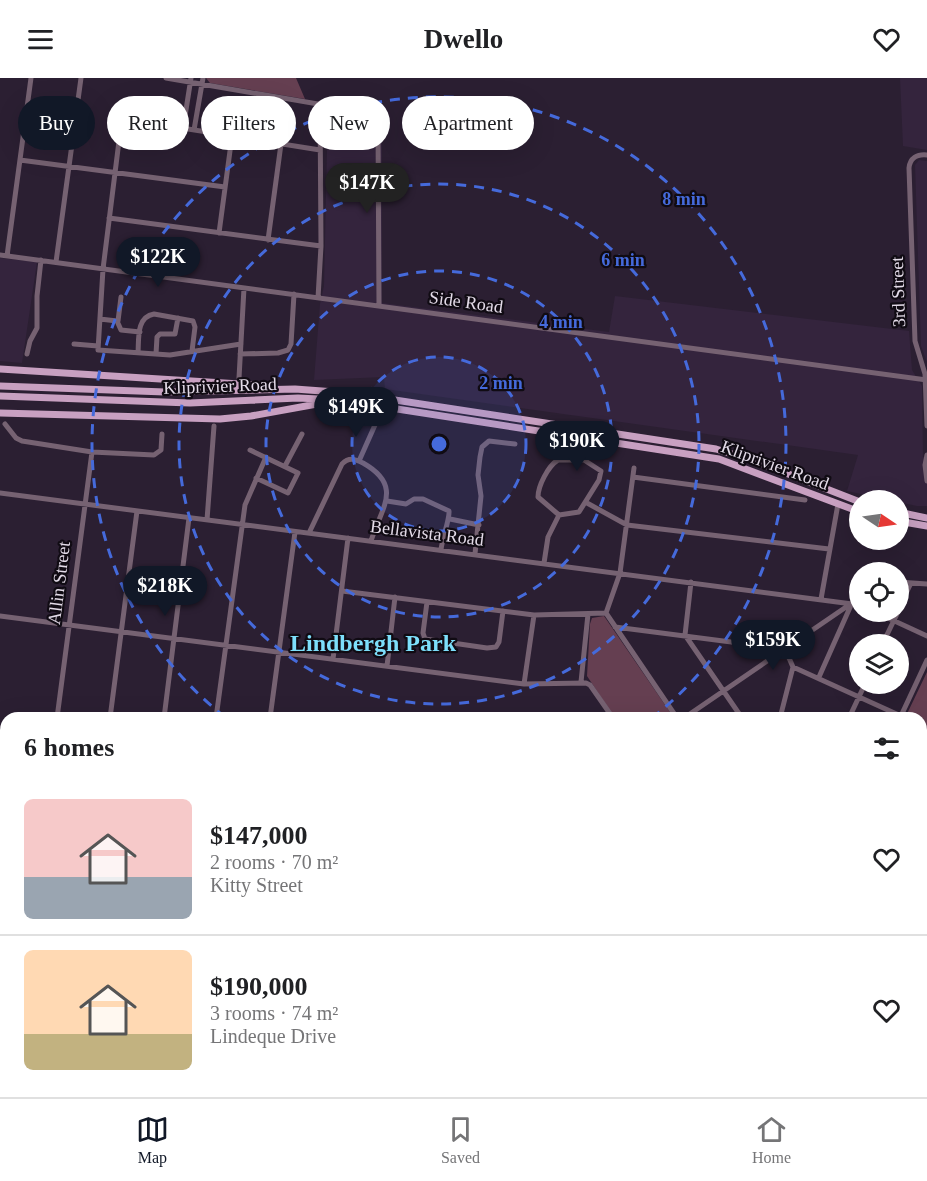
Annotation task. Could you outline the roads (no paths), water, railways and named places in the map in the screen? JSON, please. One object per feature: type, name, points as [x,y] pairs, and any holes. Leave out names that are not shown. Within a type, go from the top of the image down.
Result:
[{"type":"main road","points":[[0,369],[295,389]]},
{"type":"main road","name":"Kliprivier Road","points":[[0,386],[184,393],[295,389],[348,393],[716,449],[755,461],[849,498]]},
{"type":"main road","name":"Kliprivier Road","points":[[0,396],[190,403],[311,398],[339,400],[719,459],[849,508]]},
{"type":"main road","points":[[0,413],[220,419],[251,416],[339,400]]},
{"type":"main road","points":[[909,514],[927,518]]},
{"type":"main road","points":[[909,523],[927,526]]},
{"type":"street","points":[[8,256],[31,78]]},
{"type":"street","points":[[56,262],[81,78]]},
{"type":"street","points":[[166,78],[202,81],[308,101]]},
{"type":"street","points":[[188,96],[191,80]]},
{"type":"street","points":[[194,130],[202,81]]},
{"type":"street","points":[[189,130],[201,131]]},
{"type":"street","points":[[98,348],[103,269],[118,150]]},
{"type":"street","points":[[219,233],[230,150]]},
{"type":"street","points":[[268,240],[280,150]]},
{"type":"street","points":[[318,298],[321,246],[321,150]]},
{"type":"street","points":[[378,150],[379,306]]},
{"type":"street","name":"3rd Street","points":[[927,155],[915,157],[910,162],[909,168],[914,331],[916,348],[926,380],[927,426]]},
{"type":"street","points":[[20,160],[225,187]]},
{"type":"street","points":[[109,219],[321,246]]},
{"type":"street","name":"Side Road","points":[[0,255],[926,380]]},
{"type":"street","points":[[27,354],[30,341],[37,328],[37,296],[41,260]]},
{"type":"street","points":[[239,378],[244,288]]},
{"type":"street","points":[[240,354],[278,353],[288,350],[291,344],[294,294]]},
{"type":"street","points":[[121,297],[118,321],[120,330],[140,332]]},
{"type":"street","points":[[138,353],[141,322],[147,315],[154,314],[191,320],[194,324],[192,351]]},
{"type":"street","points":[[156,354],[157,337],[160,334],[176,333],[178,318]]},
{"type":"street","points":[[100,319],[118,321]]},
{"type":"street","points":[[74,344],[138,353],[175,354],[241,344]]},
{"type":"street","points":[[4,424],[16,438],[25,442],[92,452],[154,455],[160,450],[162,434]]},
{"type":"street","points":[[358,461],[375,425]]},
{"type":"street","points":[[207,520],[214,426]]},
{"type":"street","points":[[285,465],[302,434]]},
{"type":"street","points":[[476,554],[482,495],[479,465],[482,447],[486,442],[493,440],[515,444]]},
{"type":"street","points":[[250,450],[285,465],[298,474],[288,493],[256,478]]},
{"type":"street","name":"Allin Street","points":[[58,712],[92,452]]},
{"type":"street","points":[[927,455],[925,468],[927,481]]},
{"type":"street","points":[[217,712],[245,505],[266,457]]},
{"type":"street","points":[[309,533],[342,464],[349,459],[358,461],[377,472],[384,480],[387,491],[387,501],[371,541]]},
{"type":"street","points":[[584,460],[600,469],[600,477],[587,503],[579,512],[559,514],[540,501],[537,495],[556,461],[584,460]]},
{"type":"street","points":[[606,613],[620,573],[634,468]]},
{"type":"street","points":[[633,477],[805,500]]},
{"type":"street","name":"Bellavista Road","points":[[0,493],[849,604]]},
{"type":"street","points":[[387,501],[405,504],[414,499],[423,499],[449,511],[450,519],[444,532],[441,550]]},
{"type":"street","points":[[587,503],[627,525],[829,549]]},
{"type":"street","points":[[821,600],[838,504]]},
{"type":"street","points":[[111,712],[137,511]]},
{"type":"street","points":[[544,563],[548,537],[559,514]]},
{"type":"street","points":[[165,712],[189,518]]},
{"type":"street","points":[[450,519],[478,525]]},
{"type":"street","points":[[271,712],[294,531]]},
{"type":"street","points":[[333,659],[348,538]]},
{"type":"street","points":[[691,582],[685,635],[738,712]]},
{"type":"street","points":[[910,583],[927,584]]},
{"type":"street","points":[[342,591],[534,615],[606,613]]},
{"type":"street","points":[[387,666],[395,597]]},
{"type":"street","points":[[427,602],[423,633],[425,639],[487,648],[496,647],[499,642],[503,611]]},
{"type":"street","points":[[693,712],[849,605]]},
{"type":"street","points":[[819,677],[849,606]]},
{"type":"street","points":[[606,613],[673,712]]},
{"type":"street","points":[[581,682],[588,614]]},
{"type":"street","points":[[524,684],[534,615]]},
{"type":"street","points":[[0,616],[524,684],[581,682],[590,686],[609,712]]},
{"type":"street","points":[[832,616],[838,623],[837,635]]},
{"type":"street","points":[[896,622],[927,636]]},
{"type":"street","points":[[615,627],[785,649]]},
{"type":"street","points":[[782,712],[793,667],[785,649]]},
{"type":"street","points":[[903,712],[927,660]]},
{"type":"street","points":[[793,667],[891,712]]},
{"type":"street","points":[[852,712],[859,696]]},
{"type":"district","name":"Lindbergh Park","points":[[373,643]]}]
